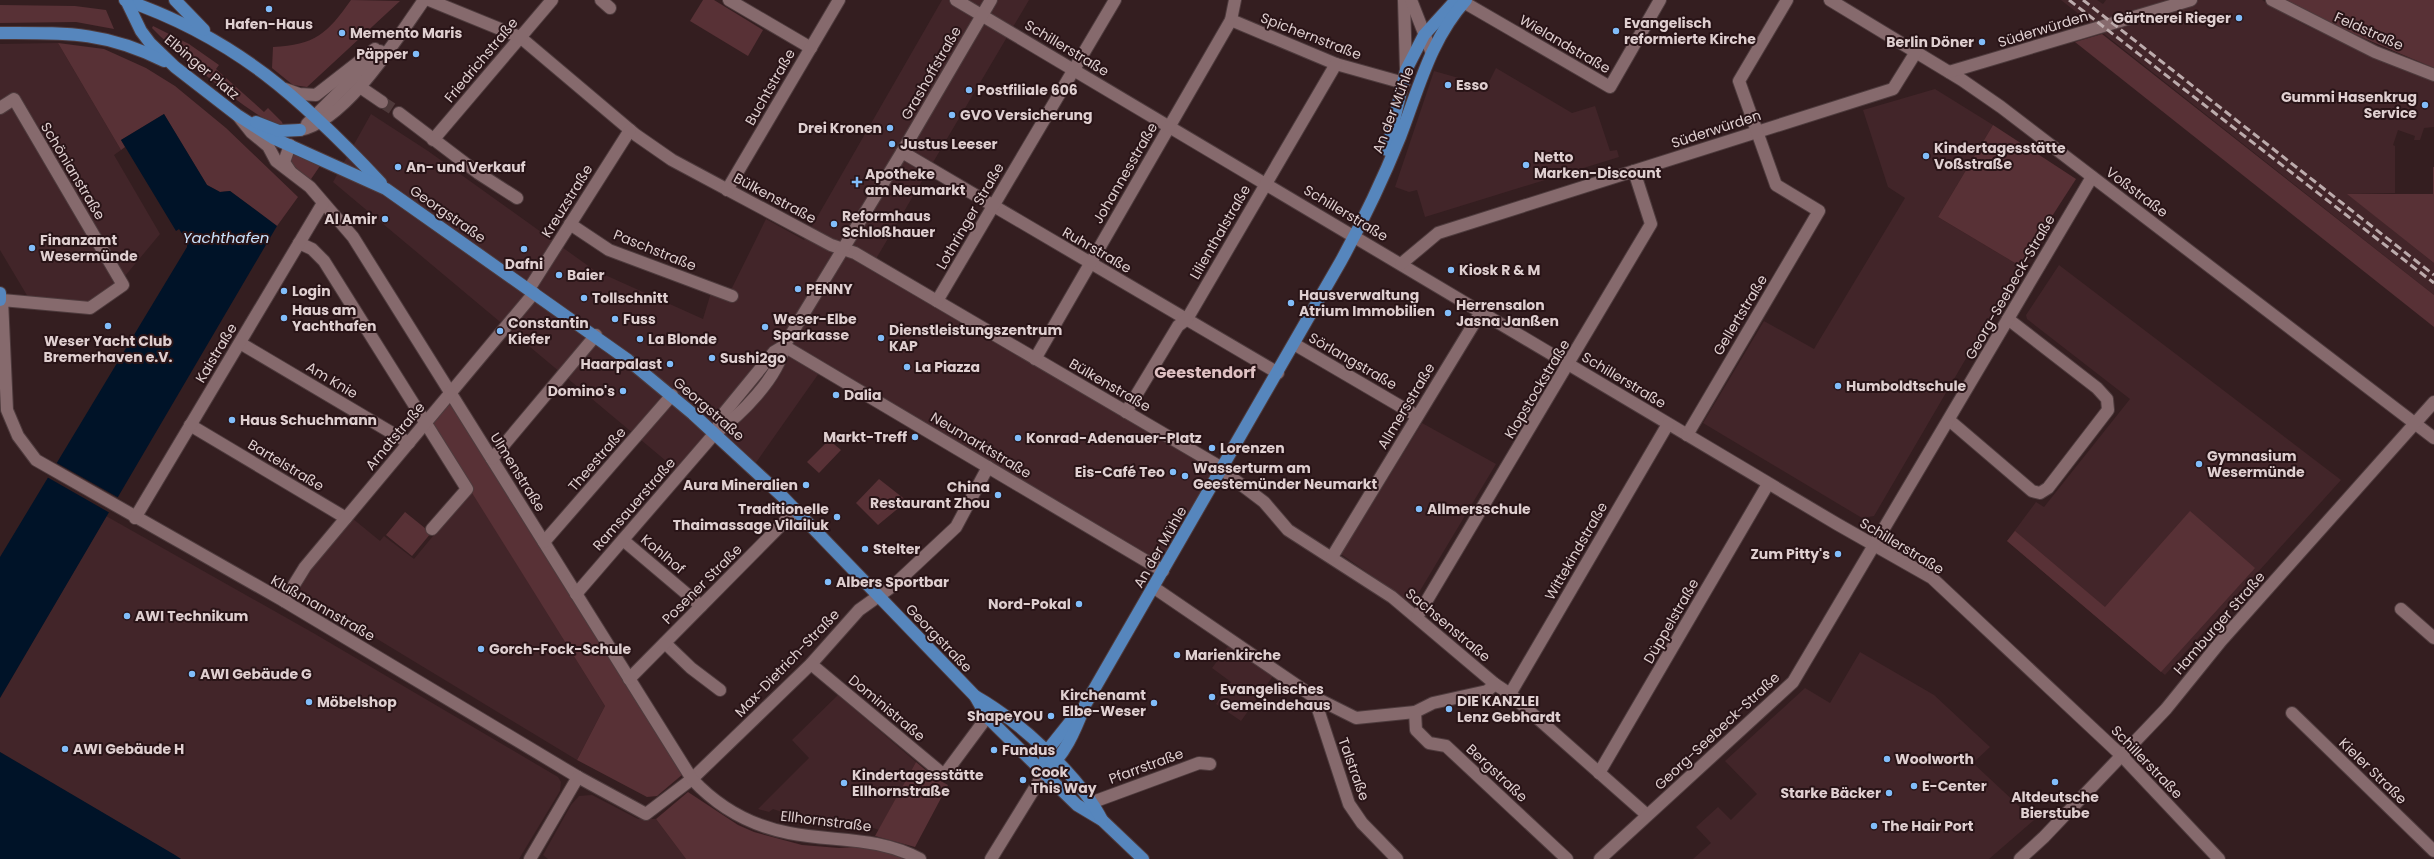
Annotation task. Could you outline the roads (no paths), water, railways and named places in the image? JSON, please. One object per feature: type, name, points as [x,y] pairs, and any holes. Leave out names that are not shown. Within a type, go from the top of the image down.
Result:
[{"type":"main road","name":"Elbinger Platz","points":[[126,0],[171,18],[215,40],[285,88],[318,120]]},
{"type":"main road","name":"Elbinger Platz","points":[[126,0],[141,31],[175,67],[238,115],[266,134],[290,146]]},
{"type":"main road","name":"Elbinger Platz","points":[[175,0],[187,14],[215,40]]},
{"type":"main road","name":"An der Mühle","points":[[1354,236],[1390,141],[1406,70],[1424,35],[1462,1]]},
{"type":"main road","name":"An der Mühle","points":[[1044,773],[1057,762],[1066,750],[1085,705],[1278,373],[1354,236],[1400,136],[1431,51],[1462,1]]},
{"type":"main road","points":[[0,33],[56,33],[92,36],[131,46],[175,67]]},
{"type":"main road","name":"Elbinger Platz","points":[[238,115],[279,131],[300,130]]},
{"type":"main road","name":"Georgstraße","points":[[318,120],[386,189],[596,335],[672,396],[715,434],[796,510],[878,597],[975,696],[987,717],[1077,805],[1102,820],[1143,859]]},
{"type":"main road","points":[[290,146],[300,130]]},
{"type":"main road","name":"Georgstraße","points":[[290,146],[386,189]]},
{"type":"main road","name":"Georgstraße","points":[[975,696],[996,708],[1057,762],[1093,802],[1102,820]]},
{"type":"main road","name":"An der Mühle","points":[[1046,752],[1085,705]]},
{"type":"main road","points":[[1044,773],[1046,752]]},
{"type":"street","points":[[300,130],[318,120],[360,86],[408,24],[424,0]]},
{"type":"street","name":"Bülkenstraße","points":[[429,0],[520,37],[630,130],[672,160],[831,245],[855,253],[1222,468]]},
{"type":"street","name":"Friedrichstraße","points":[[433,140],[552,0]]},
{"type":"street","points":[[601,0],[610,8]]},
{"type":"street","points":[[729,0],[811,48]]},
{"type":"street","name":"Buchtstraße","points":[[727,190],[839,0]]},
{"type":"street","name":"Schillerstraße","points":[[956,0],[1402,264],[1768,484],[1932,578],[2122,756],[2219,859]]},
{"type":"street","name":"Grashoffstraße","points":[[715,434],[724,413],[774,352],[784,346],[902,152],[991,0]]},
{"type":"street","name":"Lothringer Straße","points":[[937,302],[1115,0]]},
{"type":"street","name":"Johannesstraße","points":[[1035,359],[1232,20],[1235,0]]},
{"type":"street","points":[[1404,0],[1406,70]]},
{"type":"street","points":[[1410,0],[1431,51]]},
{"type":"street","name":"Wielandstraße","points":[[1462,1],[1610,87],[1660,0]]},
{"type":"street","points":[[1758,132],[1739,81],[1787,0]]},
{"type":"street","name":"Voßstraße","points":[[1830,0],[1949,72],[2001,107],[2434,438]]},
{"type":"street","name":"Süderwürden","points":[[1949,72],[2191,0]]},
{"type":"street","name":"Feldstraße","points":[[2272,0],[2375,52],[2434,75]]},
{"type":"street","name":"Spichernstraße","points":[[1232,20],[1336,64],[1404,83]]},
{"type":"street","points":[[318,120],[393,38],[408,24]]},
{"type":"street","points":[[285,88],[299,94],[316,95],[356,62],[393,38]]},
{"type":"street","name":"Süderwürden","points":[[1402,264],[1438,233],[1893,89],[1916,52]]},
{"type":"street","name":"Lilienthalstraße","points":[[1126,412],[1178,326],[1187,319],[1336,64]]},
{"type":"street","points":[[360,86],[382,102]]},
{"type":"street","name":"Schönianstraße","points":[[0,108],[14,99],[123,285],[90,308],[1,298]]},
{"type":"street","points":[[398,113],[478,173],[517,198]]},
{"type":"street","name":"Elbinger Platz","points":[[238,115],[251,132],[268,146],[276,161],[310,187]]},
{"type":"street","name":"Kreuzstraße","points":[[531,291],[570,224],[630,130]]},
{"type":"street","name":"Gellertstraße","points":[[1687,435],[1819,211],[1776,185],[1758,132]]},
{"type":"street","points":[[290,146],[284,162],[290,171]]},
{"type":"street","name":"Ruhrstraße","points":[[902,152],[1278,373]]},
{"type":"street","name":"Klopstockstraße","points":[[1418,617],[1569,365],[1651,224],[1634,171]]},
{"type":"street","name":"Georg-Seebeck-Straße","points":[[1600,859],[1793,682],[2092,177]]},
{"type":"street","name":"Ulmenstraße","points":[[310,187],[353,237],[692,779]]},
{"type":"street","name":"Kaistraße","points":[[135,518],[323,203]]},
{"type":"street","name":"Paschstraße","points":[[570,224],[609,250],[732,296]]},
{"type":"street","points":[[299,242],[312,249],[324,261],[467,489],[432,529]]},
{"type":"street","name":"Arndtstraße","points":[[284,602],[305,567],[451,393],[531,291]]},
{"type":"street","name":"Klußmannstraße","points":[[1,298],[3,398],[22,444],[36,460],[115,507],[284,602],[578,777]]},
{"type":"street","name":"Allmersstraße","points":[[1332,557],[1481,312]]},
{"type":"street","points":[[1949,420],[2032,491],[2040,493],[2048,488],[2108,410],[2107,399],[2097,388],[2008,319]]},
{"type":"street","points":[[492,459],[596,335]]},
{"type":"street","name":"Am Knie","points":[[240,342],[409,443]]},
{"type":"street","name":"Sörlangstraße","points":[[1294,344],[1418,416]]},
{"type":"street","name":"Neumarktstraße","points":[[784,346],[1163,571]]},
{"type":"street","name":"Theestraße","points":[[544,542],[672,396]]},
{"type":"street","name":"Hamburger Straße","points":[[2020,859],[2122,756],[2166,709],[2221,641],[2434,402]]},
{"type":"street","name":"Wittekindstraße","points":[[1510,694],[1668,424]]},
{"type":"street","name":"Bartelstraße","points":[[190,425],[346,518]]},
{"type":"street","name":"Ramsauerstraße","points":[[576,594],[715,434]]},
{"type":"street","name":"Max-Dietrich-Straße","points":[[578,777],[646,814],[692,779],[811,664],[859,610],[878,597],[956,527],[988,467]]},
{"type":"street","name":"Sachsenstraße","points":[[1222,468],[1231,477],[1264,502],[1288,530],[1392,597],[1418,617],[1495,684],[1510,694],[1647,815]]},
{"type":"street","name":"Düppelstraße","points":[[1599,773],[1768,484]]},
{"type":"street","name":"Posener Straße","points":[[629,679],[796,510]]},
{"type":"street","name":"Kohlhof","points":[[624,540],[701,606]]},
{"type":"street","points":[[1153,587],[1314,697],[1356,718],[1415,712],[1433,703],[1487,691],[1495,684]]},
{"type":"street","points":[[2401,609],[2434,638]]},
{"type":"street","points":[[665,643],[691,668],[720,690]]},
{"type":"street","name":"Doministraße","points":[[811,664],[944,775],[987,717]]},
{"type":"street","name":"Talstraße","points":[[1314,697],[1349,804],[1362,823],[1397,859]]},
{"type":"street","name":"Bergstraße","points":[[1415,712],[1416,730],[1429,743],[1446,746],[1567,859]]},
{"type":"street","name":"Kieler Straße","points":[[2292,713],[2434,851]]},
{"type":"street","name":"Pfarrstraße","points":[[1093,802],[1199,763],[1210,764]]},
{"type":"street","points":[[991,859],[1044,773]]},
{"type":"street","points":[[530,859],[578,777]]},
{"type":"street","name":"Ellhornstraße","points":[[692,779],[717,801],[747,820],[766,828],[790,834],[872,841],[907,852],[920,859]]},
{"type":"water","name":"Yachthafen","points":[[164,114],[207,185],[220,192],[230,191],[277,226],[0,698],[0,557],[187,247],[187,241],[179,229],[176,231],[121,140]]},
{"type":"water","points":[[0,752],[175,855],[181,859],[0,859]]},
{"type":"tunnel","points":[[382,102],[399,113]]},
{"type":"railway","points":[[2069,0],[2434,283]]},
{"type":"railway","points":[[2083,0],[2434,275]]},
{"type":"place","name":"Hafen-Haus","points":[[269,9]]},
{"type":"place","name":"Gärtnerei Rieger","points":[[2239,18]]},
{"type":"place","name":"Evangelisch reformierte Kirche","points":[[1616,31]]},
{"type":"place","name":"Memento Maris","points":[[342,33]]},
{"type":"place","name":"Berlin Döner","points":[[1982,42]]},
{"type":"place","name":"Päpper","points":[[416,54]]},
{"type":"place","name":"Esso","points":[[1448,85]]},
{"type":"place","name":"Postfiliale 606","points":[[969,90]]},
{"type":"place","name":"Gummi Hasenkrug Service","points":[[2425,105]]},
{"type":"place","name":"GVO Versicherung","points":[[952,115]]},
{"type":"place","name":"Drei Kronen","points":[[890,128]]},
{"type":"place","name":"Justus Leeser","points":[[892,144]]},
{"type":"place","name":"Kindertagesstätte Voßstraße","points":[[1926,156]]},
{"type":"place","name":"Netto Marken-Discount","points":[[1526,165]]},
{"type":"place","name":"An- und Verkauf","points":[[398,167]]},
{"type":"place","name":"Apotheke am Neumarkt","points":[[857,182]]},
{"type":"place","name":"Al Amir","points":[[385,219]]},
{"type":"place","name":"Reformhaus Schloßhauer","points":[[834,224]]},
{"type":"place","name":"Finanzamt Wesermünde","points":[[32,248]]},
{"type":"place","name":"Dafni","points":[[524,249]]},
{"type":"place","name":"Kiosk R & M","points":[[1451,270]]},
{"type":"place","name":"Baier","points":[[559,275]]},
{"type":"place","name":"PENNY","points":[[798,289]]},
{"type":"place","name":"Login","points":[[284,291]]},
{"type":"place","name":"Tollschnitt","points":[[584,298]]},
{"type":"place","name":"Hausverwaltung Atrium Immobilien","points":[[1291,303]]},
{"type":"place","name":"Herrensalon Jasna Janßen","points":[[1448,313]]},
{"type":"place","name":"Haus am Yachthafen","points":[[284,318]]},
{"type":"place","name":"Fuss","points":[[615,319]]},
{"type":"place","name":"Weser Yacht Club Bremerhaven e.V.","points":[[108,326]]},
{"type":"place","name":"Weser-Elbe Sparkasse","points":[[765,327]]},
{"type":"place","name":"Constantin Kiefer","points":[[500,331]]},
{"type":"place","name":"Dienstleistungszentrum KAP","points":[[881,338]]},
{"type":"place","name":"La Blonde","points":[[640,339]]},
{"type":"place","name":"Sushi2go","points":[[712,358]]},
{"type":"place","name":"Haarpalast","points":[[670,364]]},
{"type":"place","name":"La Piazza","points":[[907,367]]},
{"type":"place","name":"Humboldtschule","points":[[1838,386]]},
{"type":"place","name":"Domino's","points":[[623,391]]},
{"type":"place","name":"Dalia","points":[[836,395]]},
{"type":"place","name":"Haus Schuchmann","points":[[232,420]]},
{"type":"place","name":"Markt-Treff","points":[[915,437]]},
{"type":"place","name":"Konrad-Adenauer-Platz","points":[[1018,438]]},
{"type":"place","name":"Lorenzen","points":[[1212,448]]},
{"type":"place","name":"Gymnasium Wesermünde","points":[[2199,464]]},
{"type":"place","name":"Eis-Café Teo","points":[[1173,472]]},
{"type":"place","name":"Wasserturm am Geestemünder Neumarkt","points":[[1185,476]]},
{"type":"place","name":"Aura Mineralien","points":[[806,485]]},
{"type":"place","name":"China Restaurant Zhou","points":[[998,495]]},
{"type":"place","name":"Allmersschule","points":[[1419,509]]},
{"type":"place","name":"Traditionelle Thaimassage Vilailuk","points":[[837,517]]},
{"type":"place","name":"Stelter","points":[[865,549]]},
{"type":"place","name":"Zum Pitty's","points":[[1838,554]]},
{"type":"place","name":"Albers Sportbar","points":[[828,582]]},
{"type":"place","name":"Nord-Pokal","points":[[1079,604]]},
{"type":"place","name":"AWI Technikum","points":[[127,616]]},
{"type":"place","name":"Gorch-Fock-Schule","points":[[481,649]]},
{"type":"place","name":"Marienkirche","points":[[1177,655]]},
{"type":"place","name":"AWI Gebäude G","points":[[192,674]]},
{"type":"place","name":"Evangelisches Gemeindehaus","points":[[1212,697]]},
{"type":"place","name":"Möbelshop","points":[[309,702]]},
{"type":"place","name":"Kirchenamt Elbe-Weser","points":[[1154,703]]},
{"type":"place","name":"DIE KANZLEI Lenz Gebhardt","points":[[1449,709]]},
{"type":"place","name":"ShapeYOU","points":[[1051,716]]},
{"type":"place","name":"AWI Gebäude H","points":[[65,749]]},
{"type":"place","name":"Fundus","points":[[994,750]]},
{"type":"place","name":"Woolworth","points":[[1887,759]]},
{"type":"place","name":"Cook This Way","points":[[1023,780]]},
{"type":"place","name":"Altdeutsche Bierstube","points":[[2055,782]]},
{"type":"place","name":"Kindertagesstätte Ellhornstraße","points":[[844,783]]},
{"type":"place","name":"E-Center","points":[[1914,786]]},
{"type":"place","name":"Starke Bäcker","points":[[1889,793]]},
{"type":"place","name":"The Hair Port","points":[[1874,826]]},
{"type":"district","name":"Geestendorf","points":[[1205,372]]}]
